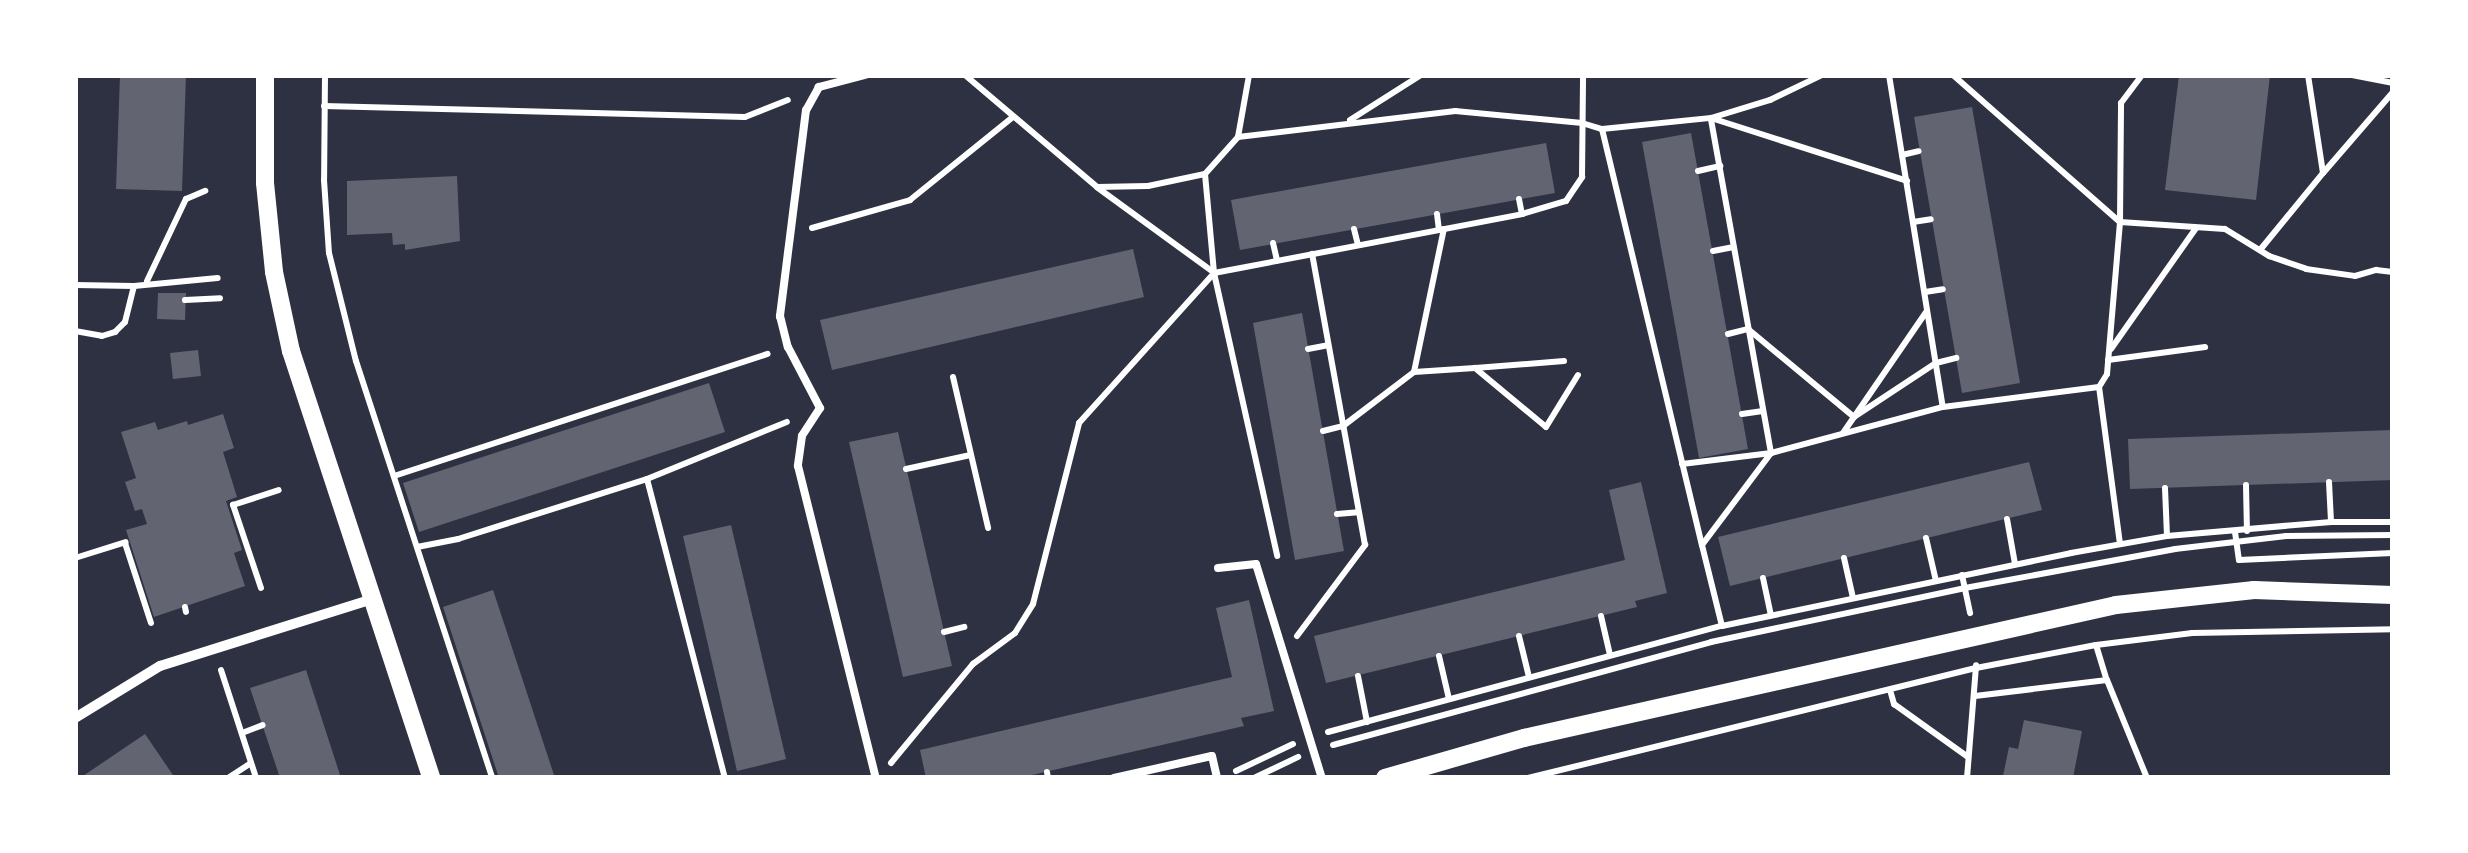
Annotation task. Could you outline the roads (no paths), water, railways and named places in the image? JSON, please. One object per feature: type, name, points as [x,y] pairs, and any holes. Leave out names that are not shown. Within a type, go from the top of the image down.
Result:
[{"type":"street","points":[[266,75],[265,184],[277,288],[291,351],[431,778]]},
{"type":"street","points":[[1385,778],[1524,738],[2172,596],[2254,590],[2393,595]]},
{"type":"street","points":[[75,718],[160,666],[372,599]]},
{"type":"lane","points":[[865,75],[819,87],[806,110],[780,316],[788,347],[820,408],[802,436],[798,466],[876,778]]},
{"type":"lane","points":[[1218,568],[1256,564],[1306,738],[1322,778]]},
{"type":"lane","points":[[1114,778],[1212,756],[1219,778]]}]
